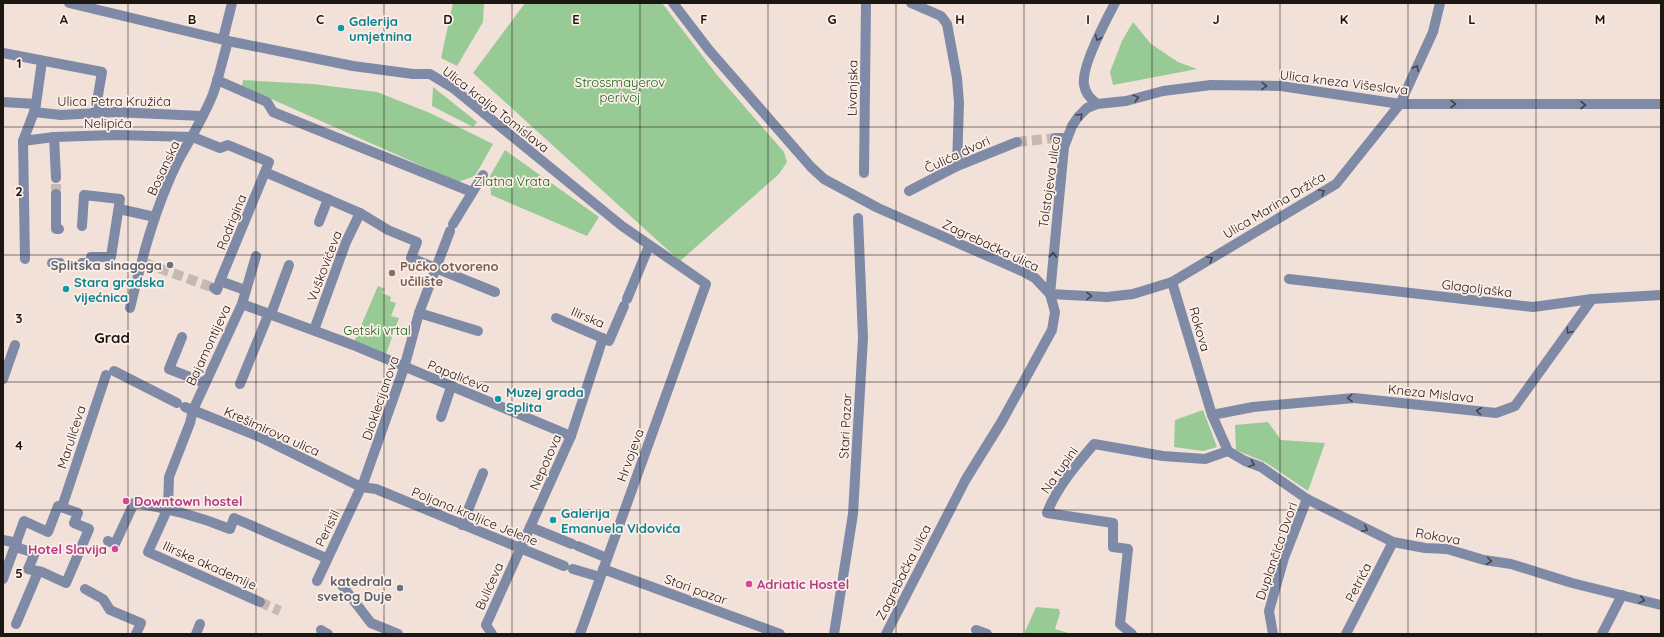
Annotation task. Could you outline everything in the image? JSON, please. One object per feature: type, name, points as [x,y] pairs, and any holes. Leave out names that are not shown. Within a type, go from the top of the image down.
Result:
[{"type":"street","name":"Ulica kralja Tomislava","points":[[69,3],[226,40],[352,66],[413,74],[430,74],[453,88],[508,135],[649,246],[706,284]]},
{"type":"street","name":"Bosanska","points":[[130,308],[155,217],[178,161],[193,137],[213,94],[226,40],[232,3]]},
{"type":"street","name":"Zagrebačka ulica","points":[[673,3],[714,55],[811,167],[824,179],[878,208],[1024,272],[1035,278],[1050,294],[1055,312],[1052,330],[1002,421],[968,475],[886,634]]},
{"type":"street","name":"Livanjska","points":[[864,173],[866,3]]},
{"type":"street","points":[[911,3],[940,16],[947,24],[957,78],[959,104],[957,166]]},
{"type":"street","points":[[1097,104],[1087,94],[1083,83],[1084,72],[1104,23],[1115,3]]},
{"type":"street","name":"Ulica Marina Držića","points":[[1050,294],[1107,297],[1133,294],[1172,282],[1336,184],[1400,104],[1432,32],[1440,3]]},
{"type":"street","points":[[3,53],[102,72],[95,113]]},
{"type":"street","points":[[25,259],[23,141],[35,108],[42,61]]},
{"type":"street","points":[[217,80],[267,102],[273,112],[472,192]]},
{"type":"street","name":"Ulica kneza Višeslava","points":[[1097,104],[1126,101],[1163,91],[1188,87],[1246,85],[1281,86],[1400,104],[1661,104]]},
{"type":"street","name":"Ulica Petra Kružića","points":[[3,102],[61,115],[115,112],[202,116]]},
{"type":"street","name":"Tolstojeva ulica","points":[[1050,294],[1053,251],[1067,138],[1078,117],[1087,108],[1097,104]]},
{"type":"street","name":"Nelipića","points":[[23,141],[54,137],[115,135],[193,137]]},
{"type":"street","points":[[54,137],[56,178]]},
{"type":"street","points":[[193,137],[220,148],[228,145],[269,162],[265,172],[360,213],[388,230],[417,242],[411,258],[495,292]]},
{"type":"street","points":[[1055,138],[1067,138]]},
{"type":"street","name":"Čulića dvori","points":[[909,192],[957,166],[1017,142]]},
{"type":"street","name":"Rodrigina","points":[[245,290],[217,285],[265,172]]},
{"type":"street","name":"Dioklecijanova","points":[[363,484],[404,368],[419,313],[434,268],[451,227],[483,175]]},
{"type":"street","points":[[56,194],[56,229],[59,229]]},
{"type":"street","points":[[82,226],[84,195],[120,198],[111,257],[90,257],[90,263],[82,263]]},
{"type":"street","points":[[319,222],[328,199]]},
{"type":"street","points":[[119,209],[155,217]]},
{"type":"street","name":"Vuškovićeva","points":[[314,330],[346,242],[360,213]]},
{"type":"street","name":"Stari Pazar","points":[[834,634],[853,514],[863,338],[858,218]]},
{"type":"street","name":"Nepotova","points":[[520,548],[571,436],[606,340],[626,302],[649,246]]},
{"type":"street","name":"Bajamontijeva","points":[[168,508],[169,477],[190,423],[185,407],[205,382],[242,304],[256,256]]},
{"type":"street","points":[[240,384],[289,265]]},
{"type":"street","name":"Glagoljaška","points":[[1289,279],[1533,307],[1592,299],[1661,295]]},
{"type":"street","name":"Rokova","points":[[1172,282],[1212,415],[1228,451],[1245,461],[1261,467],[1306,499],[1393,542],[1425,548],[1448,548],[1484,560],[1511,564],[1572,583],[1661,604]]},
{"type":"street","name":"Hrvojeva","points":[[580,634],[706,284]]},
{"type":"street","name":"Kneza Mislava","points":[[1212,415],[1253,407],[1354,398],[1496,413],[1515,406],[1592,299]]},
{"type":"street","name":"Papalićeva","points":[[242,304],[314,330],[571,436]]},
{"type":"street","points":[[419,313],[478,332]]},
{"type":"street","name":"Ilirska","points":[[556,318],[606,340]]},
{"type":"street","points":[[182,337],[169,369],[205,382]]},
{"type":"street","points":[[3,379],[15,345]]},
{"type":"street","name":"Krešimirova ulica","points":[[110,373],[185,407],[260,437],[340,476],[363,484]]},
{"type":"street","name":"Marulićeva","points":[[16,545],[24,521],[48,532],[58,506],[62,507],[110,373]]},
{"type":"street","points":[[441,417],[451,387]]},
{"type":"street","name":"Na tupini","points":[[1132,634],[1120,624],[1128,548],[1112,547],[1113,524],[1047,513],[1052,500],[1071,471],[1094,444],[1163,456],[1205,459],[1228,451]]},
{"type":"street","points":[[462,525],[483,473]]},
{"type":"street","name":"Poljana kraljice Jelene","points":[[363,484],[568,568],[602,573]]},
{"type":"street","name":"Peristil","points":[[316,581],[363,484]]},
{"type":"street","name":"Duplančića Dvori","points":[[1274,634],[1269,611],[1284,558],[1306,499]]},
{"type":"street","points":[[108,541],[115,544],[134,503],[168,508],[205,519],[230,529],[234,518],[326,558]]},
{"type":"street","points":[[3,540],[35,553],[28,569],[66,583],[89,529],[74,523],[78,513],[62,507]]},
{"type":"street","name":"Ilirske akademije","points":[[168,508],[148,552],[260,602]]},
{"type":"street","name":"Poljana kraljice Jelene","points":[[530,527],[607,558]]},
{"type":"street","name":"Petrića","points":[[1346,634],[1393,542]]},
{"type":"street","points":[[3,579],[16,545]]},
{"type":"street","name":"Bulićeva","points":[[492,634],[486,625],[520,548]]},
{"type":"street","points":[[16,624],[38,572]]},
{"type":"street","name":"Stari pazar","points":[[602,573],[764,631],[780,634]]},
{"type":"street","points":[[341,584],[370,623],[398,634]]},
{"type":"street","points":[[85,589],[103,599],[110,610],[141,623],[136,634]]},
{"type":"street","points":[[1602,634],[1622,595]]},
{"type":"street","points":[[976,630],[987,634]]},
{"type":"green space","points":[[453,3],[484,3],[483,22],[457,66],[441,58]]},
{"type":"green space","name":"Strossmayerov perivoj","points":[[525,3],[662,3],[717,75],[784,152],[787,162],[779,174],[680,261],[473,73]]},
{"type":"green space","points":[[1133,22],[1151,44],[1178,62],[1197,69],[1113,85],[1110,72],[1122,41]]},
{"type":"green space","points":[[243,80],[313,84],[377,92],[430,113],[493,144],[475,176],[458,182],[242,86]]},
{"type":"green space","points":[[433,87],[477,122],[473,127],[432,106]]},
{"type":"green space","name":"Zlatna Vrata","points":[[505,150],[599,217],[587,236],[491,195],[490,176]]},
{"type":"green space","name":"Getski vrtal","points":[[378,286],[385,289],[382,293],[391,297],[390,301],[396,303],[391,316],[399,318],[385,357],[354,342]]},
{"type":"green space","points":[[1203,410],[1217,447],[1203,451],[1174,447],[1175,420]]},
{"type":"green space","points":[[1268,422],[1281,440],[1325,443],[1308,491],[1265,462],[1236,450],[1235,425]]},
{"type":"green space","points":[[1036,607],[1059,609],[1060,613],[1055,629],[1072,634],[1024,634]]},
{"type":"tunnel","points":[[1017,142],[1055,138]]},
{"type":"tunnel","points":[[56,178],[56,194]]},
{"type":"tunnel","points":[[145,263],[214,288]]},
{"type":"tunnel","points":[[260,602],[280,611]]},
{"type":"place","name":"Galerija umjetnina","points":[[341,28]]},
{"type":"place","name":"Splitska sinagoga","points":[[170,265]]},
{"type":"place","name":"Pučko otvoreno učilište","points":[[392,273]]},
{"type":"place","name":"Stara gradska vijećnica","points":[[66,289]]},
{"type":"place","name":"Muzej grada Splita","points":[[498,399]]},
{"type":"place","name":"Downtown hostel","points":[[126,501]]},
{"type":"place","name":"Galerija Emanuela Vidovića","points":[[553,520]]},
{"type":"place","name":"Hotel Slavija","points":[[115,549]]},
{"type":"place","name":"Adriatic Hostel","points":[[749,584]]},
{"type":"place","name":"katedrala svetog Duje","points":[[400,588]]},
{"type":"district","name":"Grad","points":[[112,338]]}]
